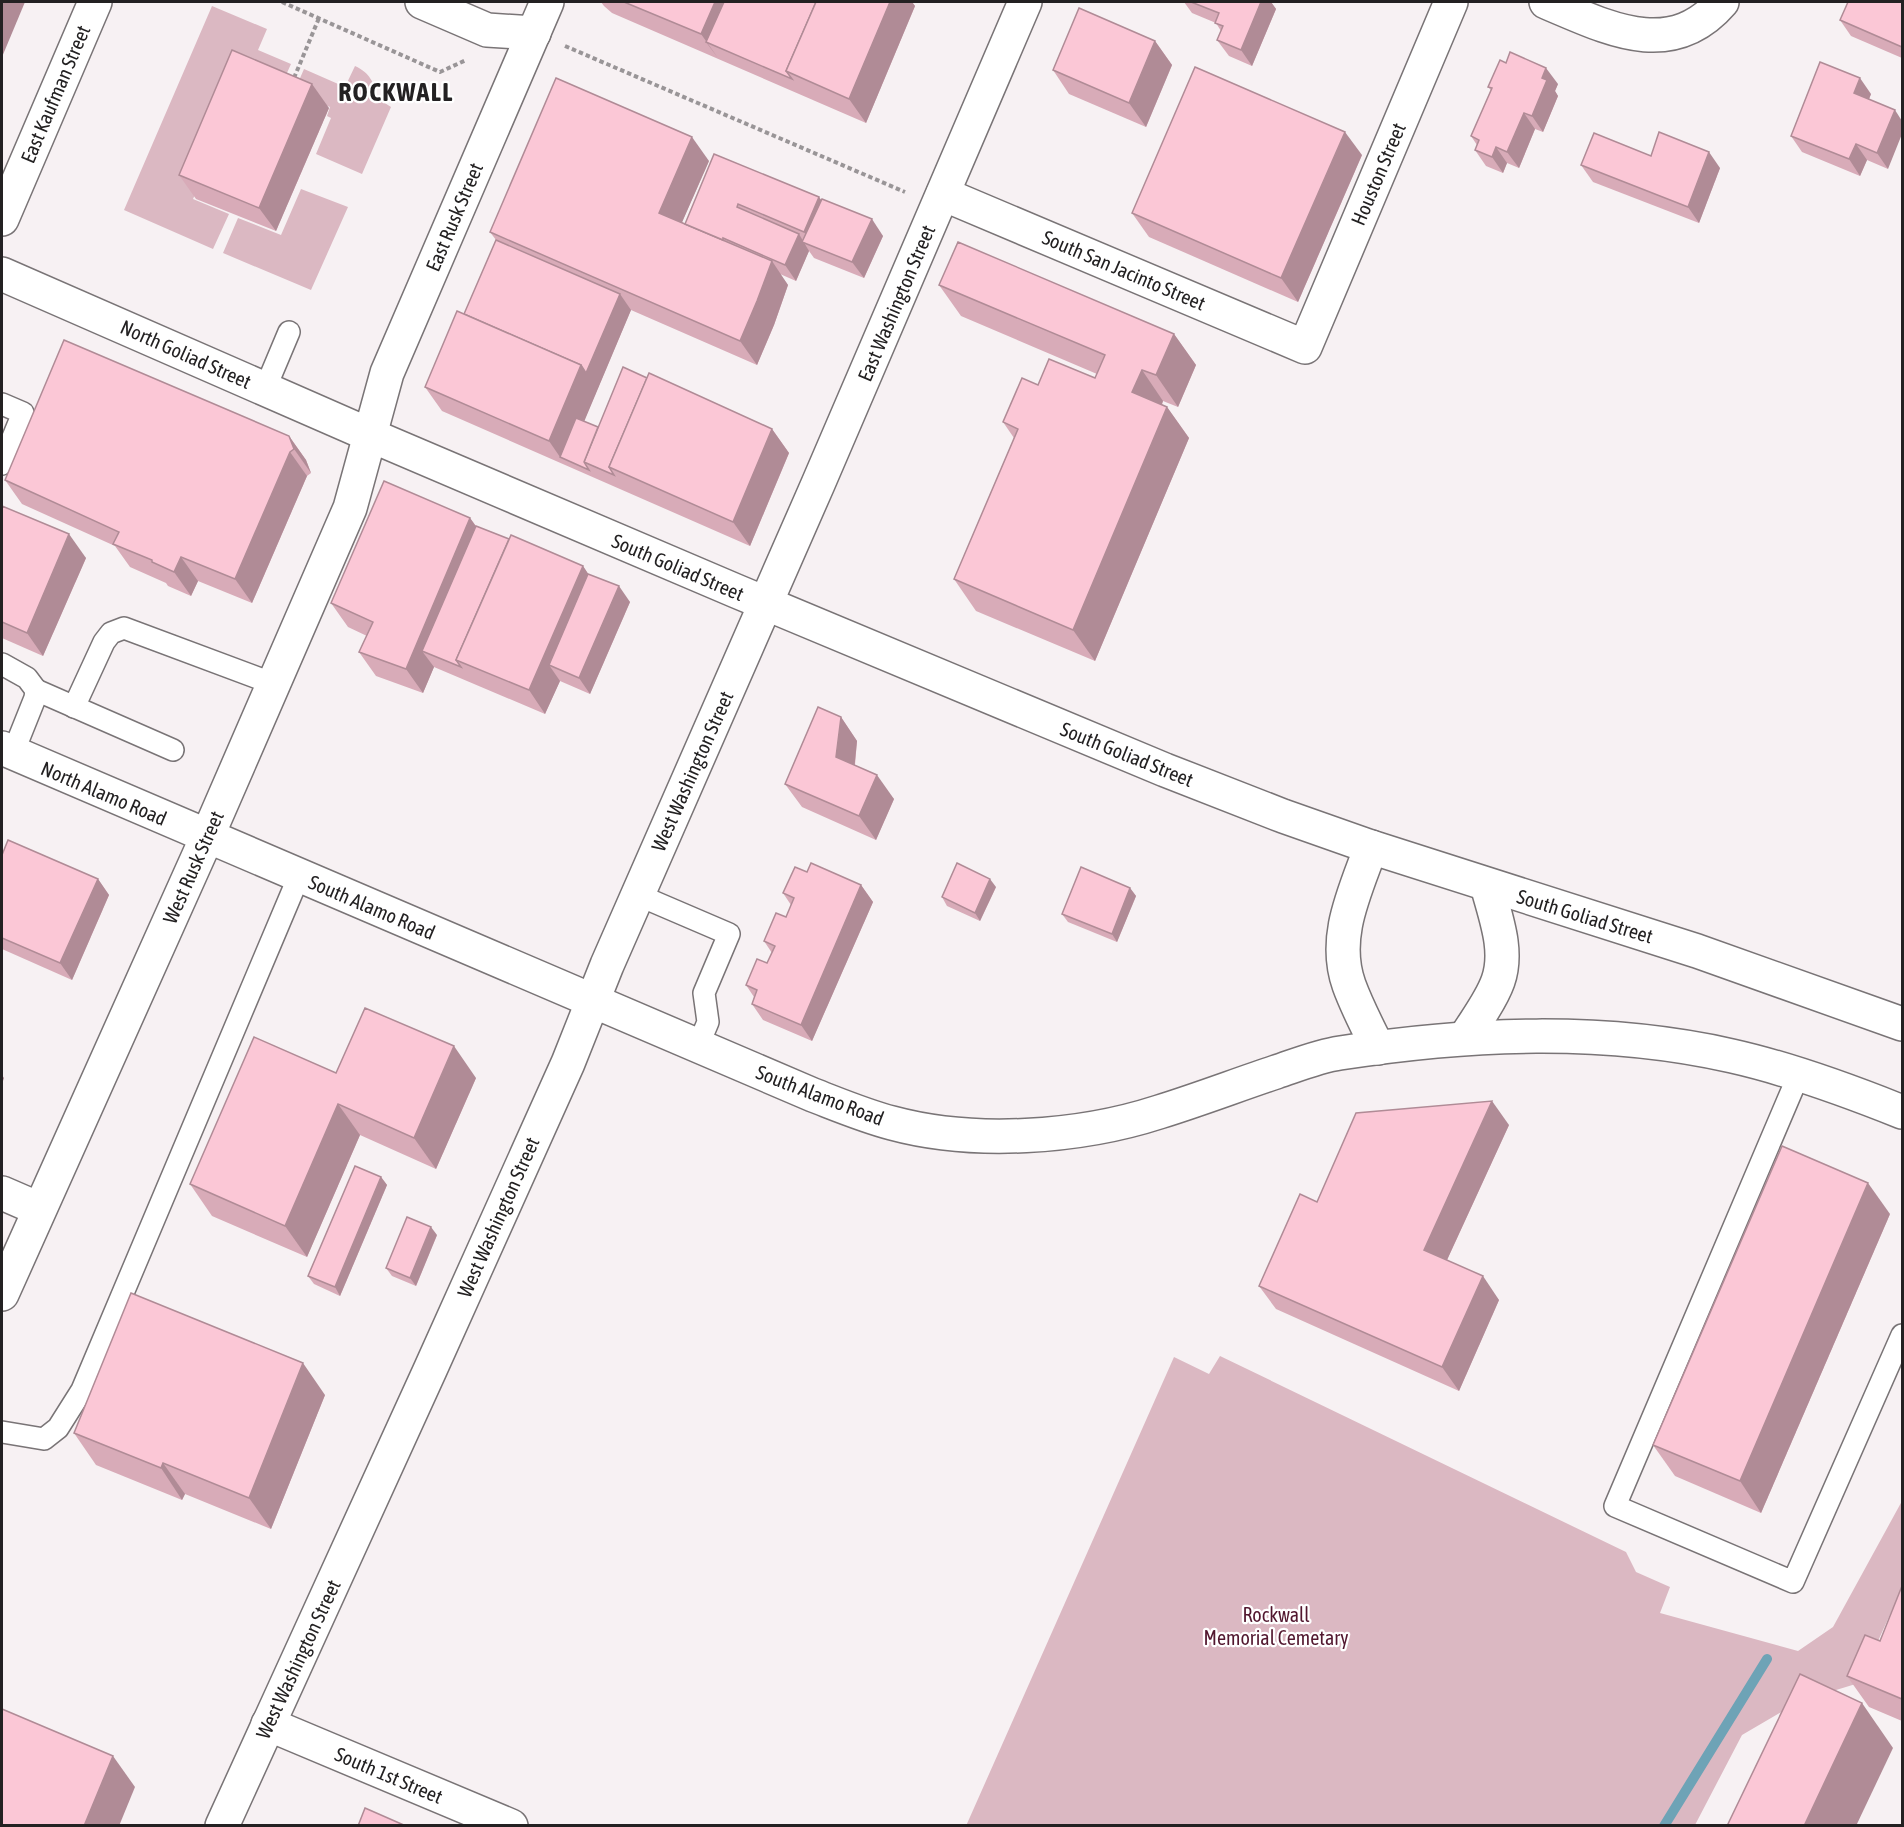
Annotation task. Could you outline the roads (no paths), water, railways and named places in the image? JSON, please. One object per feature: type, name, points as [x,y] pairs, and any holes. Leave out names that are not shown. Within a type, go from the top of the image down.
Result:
[{"type":"main road","name":"East Kaufman Street","points":[[2,219],[95,2]]},
{"type":"main road","points":[[422,2],[487,30],[534,33]]},
{"type":"main road","name":"East Rusk Street","points":[[370,435],[387,373],[547,2]]},
{"type":"main road","name":"East Washington Street","points":[[766,604],[1025,2]]},
{"type":"main road","name":"Houston Street","points":[[1305,347],[1451,2]]},
{"type":"main road","points":[[1546,2],[1610,29],[1638,35],[1658,35],[1697,24],[1722,2]]},
{"type":"main road","name":"South San Jacinto Street","points":[[941,200],[1305,347]]},
{"type":"main road","name":"North Goliad Street","points":[[2,274],[370,435]]},
{"type":"main road","name":"South Goliad Street","points":[[370,435],[1082,737],[1282,816],[1487,885],[1697,951],[1902,1024]]},
{"type":"main road","name":"West Rusk Street","points":[[2,1294],[207,837],[350,508],[370,435]]},
{"type":"main road","name":"West Washington Street","points":[[222,1826],[568,1063],[638,895],[766,604]]},
{"type":"main road","name":"North Alamo Road","points":[[8,751],[207,837]]},
{"type":"main road","name":"South Alamo Road","points":[[207,837],[698,1046],[859,1113],[896,1124],[969,1135],[992,1136],[1066,1132],[1113,1125],[1158,1113],[1337,1053],[1465,1038]]},
{"type":"main road","points":[[1371,847],[1346,918],[1343,957],[1350,987],[1378,1048]]},
{"type":"main road","points":[[1465,1038],[1492,993],[1502,964],[1502,948],[1487,885]]},
{"type":"main road","points":[[1465,1038],[1572,1036],[1632,1040],[1731,1056],[1799,1074],[1902,1112]]},
{"type":"main road","points":[[2,1193],[39,1209]]},
{"type":"main road","name":"South 1st Street","points":[[268,1724],[511,1826]]},
{"type":"lane","points":[[265,389],[289,332]]},
{"type":"lane","points":[[2,404],[22,413],[2,464]]},
{"type":"lane","points":[[74,707],[104,642],[111,633],[124,628],[274,684]]},
{"type":"lane","points":[[2,664],[27,678],[36,690],[174,750]]},
{"type":"lane","points":[[8,751],[35,698],[36,690]]},
{"type":"lane","points":[[2,1432],[44,1439],[58,1428],[82,1390],[299,876]]},
{"type":"lane","points":[[638,895],[729,934],[704,993],[708,1022],[698,1046]]},
{"type":"lane","points":[[1799,1074],[1615,1506],[1793,1582],[1902,1335]]},
{"type":"waterway","points":[[1664,1826],[1767,1659]]},
{"type":"district","name":"ROCKWALL","points":[[396,92]]},
{"type":"park label","name":"Rockwall Memorial Cemetary","points":[[1276,1626]]}]
